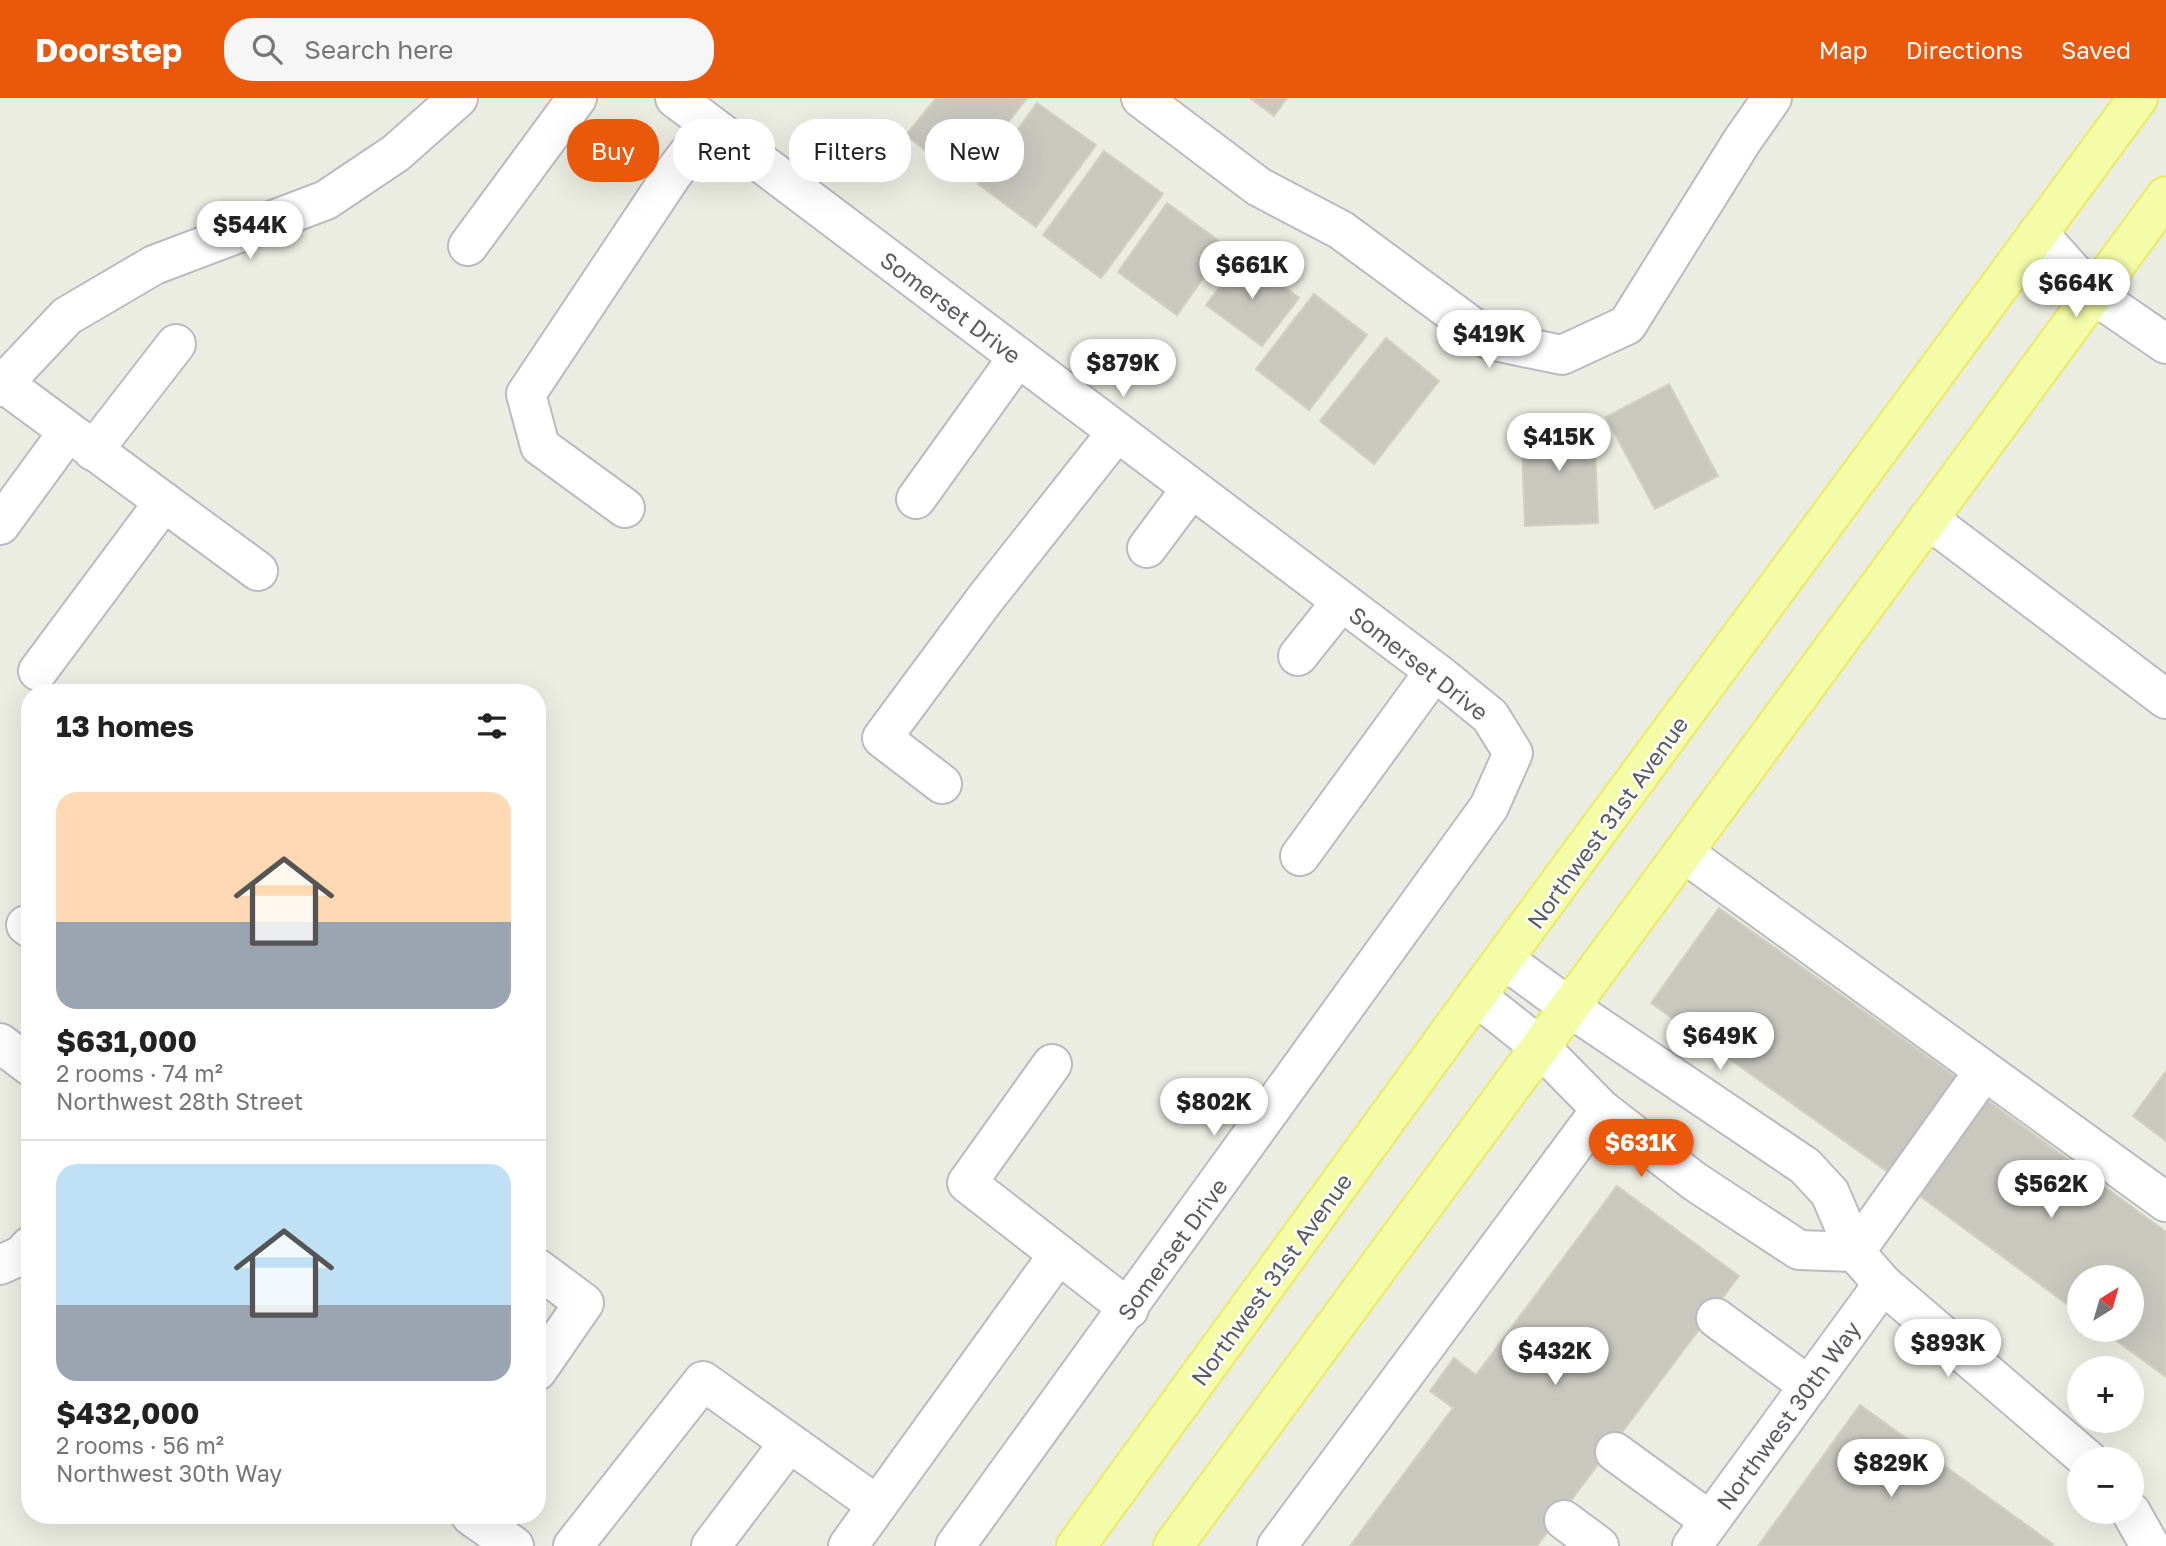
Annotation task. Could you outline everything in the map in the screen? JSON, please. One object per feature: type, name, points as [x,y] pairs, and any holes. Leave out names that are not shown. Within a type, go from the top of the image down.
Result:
[{"type":"main road","name":"Northwest 31st Avenue","points":[[1076,1546],[1476,996],[2138,98]]},
{"type":"main road","points":[[1173,1546],[2166,196]]},
{"type":"street","points":[[258,572],[1,385],[67,316],[154,265],[326,200],[396,153],[458,98]]},
{"type":"street","points":[[468,246],[577,98]]},
{"type":"street","name":"Somerset Drive","points":[[675,98],[702,119]]},
{"type":"street","points":[[1141,98],[1259,187],[1341,230],[1490,340],[1562,355],[1627,325],[1742,141],[1772,98]]},
{"type":"street","points":[[625,508],[540,446],[526,394],[673,174]]},
{"type":"street","name":"Somerset Drive","points":[[775,174],[1434,672],[1490,716],[1513,753],[1489,807],[1129,1309],[955,1546]]},
{"type":"street","points":[[2038,233],[2093,294],[2166,344]]},
{"type":"street","points":[[0,525],[176,344]]},
{"type":"street","points":[[916,499],[1018,357]]},
{"type":"street","points":[[942,784],[882,738],[985,599],[1117,432]]},
{"type":"street","points":[[1147,548],[1191,489]]},
{"type":"street","points":[[38,671],[164,502]]},
{"type":"street","points":[[1928,519],[2166,698]]},
{"type":"street","points":[[1298,656],[1342,602]]},
{"type":"street","points":[[1300,856],[1434,672]]},
{"type":"street","points":[[1684,853],[2166,1202]]},
{"type":"street","points":[[1505,960],[1569,1007],[1805,1166],[1830,1193],[1855,1252],[1883,1284],[2073,1447]]},
{"type":"street","points":[[1476,996],[1539,1046],[1601,1110],[1684,1174],[1799,1250],[1855,1252]]},
{"type":"street","points":[[0,1043],[21,1059]]},
{"type":"street","points":[[1052,1064],[967,1183],[1129,1309]]},
{"type":"street","points":[[1855,1252],[1984,1071]]},
{"type":"street","points":[[1277,1546],[1601,1110]]},
{"type":"street","points":[[0,1265],[21,1255]]},
{"type":"street","points":[[848,1546],[1058,1255]]},
{"type":"street","points":[[546,1275],[584,1303],[546,1358]]},
{"type":"street","name":"Northwest 30th Way","points":[[1701,1534],[1883,1284]]},
{"type":"street","points":[[1716,1318],[1808,1386]]},
{"type":"street","points":[[573,1546],[702,1381],[877,1505]]},
{"type":"street","points":[[711,1546],[789,1443]]},
{"type":"street","points":[[1615,1451],[1701,1534]]},
{"type":"street","points":[[1564,1520],[1598,1546]]},
{"type":"street","points":[[482,1524],[514,1546]]},
{"type":"street","points":[[2138,1524],[2150,1546]]},
{"type":"building","points":[[936,98],[1027,98],[1011,119],[925,119],[925,150],[911,139],[911,129]]},
{"type":"building","points":[[1250,98],[1287,98],[1274,116]]},
{"type":"building","points":[[1037,103],[1096,145],[1036,227],[978,184],[1024,182],[1024,121]]},
{"type":"building","points":[[1104,151],[1163,194],[1101,278],[1043,235]]},
{"type":"building","points":[[1167,203],[1226,246],[1177,315],[1118,272]]},
{"type":"building","points":[[1243,256],[1299,298],[1262,346],[1206,305]]},
{"type":"building","points":[[1314,294],[1367,335],[1309,410],[1256,369]]},
{"type":"building","points":[[1386,338],[1439,381],[1374,464],[1320,421]]},
{"type":"building","points":[[1669,384],[1718,476],[1655,509],[1606,417]]},
{"type":"building","points":[[1594,421],[1598,523],[1525,526],[1521,423]]},
{"type":"building","points":[[1719,908],[1963,1082],[1895,1177],[1651,1003]]},
{"type":"building","points":[[2166,1071],[2166,1141],[2133,1116]]},
{"type":"building","points":[[1982,1096],[2166,1232],[2166,1377],[2144,1361],[2144,1356],[2137,1356],[2118,1342],[2144,1342],[2144,1265],[2067,1265],[2067,1304],[1912,1190]]},
{"type":"building","points":[[1617,1186],[1739,1276],[1537,1546],[1350,1546],[1453,1408],[1430,1391],[1454,1358],[1476,1375]]},
{"type":"building","points":[[1860,1405],[2053,1544],[1758,1546]]}]
